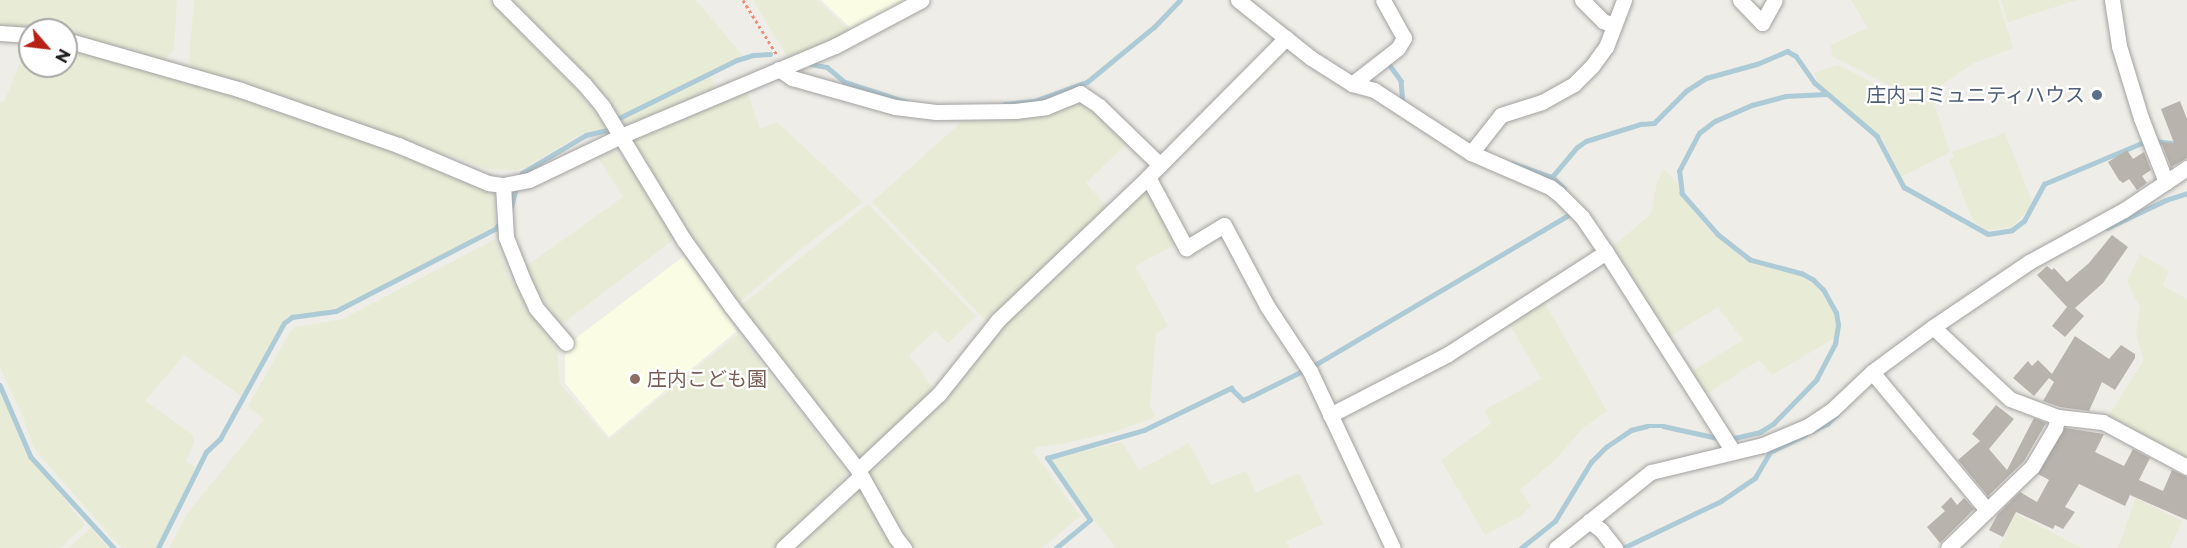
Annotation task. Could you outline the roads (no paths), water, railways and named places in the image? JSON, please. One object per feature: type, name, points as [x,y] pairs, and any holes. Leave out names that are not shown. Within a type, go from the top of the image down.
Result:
[{"type":"street","points":[[500,0],[584,84],[615,126],[684,240],[857,476],[904,548]]},
{"type":"street","points":[[78,43],[241,90],[398,145],[488,183],[513,184],[615,126],[781,68],[875,26],[922,0]]},
{"type":"street","points":[[1238,0],[1286,39],[1352,84],[1374,90],[1474,150],[1550,187],[1576,211],[1606,252],[1728,443]]},
{"type":"street","points":[[1352,84],[1398,48],[1404,38],[1383,0]]},
{"type":"street","points":[[1582,0],[1603,21],[1613,26]]},
{"type":"street","points":[[1474,150],[1501,115],[1542,102],[1574,84],[1593,66],[1605,47],[1624,0]]},
{"type":"street","points":[[1740,0],[1762,23],[1775,0]]},
{"type":"street","points":[[2112,0],[2119,46],[2141,118],[2166,182]]},
{"type":"street","points":[[0,33],[18,34]]},
{"type":"street","points":[[783,548],[939,394],[998,320],[1148,177],[1286,39]]},
{"type":"street","points":[[781,68],[792,78],[895,107],[936,112],[1015,111],[1046,107],[1080,93],[1132,136],[1160,165]]},
{"type":"street","points":[[1556,548],[1651,472],[1728,443],[1763,445],[1808,426],[2029,262],[2124,210],[2187,168]]},
{"type":"street","points":[[1148,177],[1186,248],[1224,225],[1267,306],[1309,369],[1393,548]]},
{"type":"street","points":[[513,184],[505,218],[506,237],[536,308],[566,343]]},
{"type":"street","points":[[1330,415],[1448,354],[1606,252]]},
{"type":"street","points":[[1936,330],[2010,399],[2058,417],[2103,422],[2187,467]]},
{"type":"street","points":[[1875,375],[1987,510]]},
{"type":"street","points":[[1948,548],[2032,467],[2055,428],[2058,417]]},
{"type":"street","points":[[1589,521],[1601,530],[1615,548]]},
{"type":"waterway","points":[[1005,104],[1034,101],[1087,82],[1154,27],[1180,0]]},
{"type":"waterway","points":[[1564,189],[1552,177],[1576,148],[1586,141],[1641,124],[1654,123],[1686,91],[1706,78],[1757,64],[1787,51],[1796,56],[1815,83],[1877,136],[1904,187],[1988,234],[2012,230],[2024,221],[2044,184],[2144,142]]},
{"type":"waterway","points":[[613,121],[737,60],[753,55],[770,54]]},
{"type":"waterway","points":[[1386,60],[1401,81],[1403,103]]},
{"type":"waterway","points":[[811,64],[827,67],[845,82],[907,102]]},
{"type":"waterway","points":[[1730,439],[1760,432],[1773,424],[1816,380],[1835,344],[1838,325],[1836,313],[1823,290],[1813,280],[1802,274],[1750,260],[1718,235],[1682,194],[1679,171],[1699,133],[1715,121],[1752,105],[1785,96],[1826,94]]},
{"type":"waterway","points":[[520,177],[522,173],[586,135],[612,129]]},
{"type":"waterway","points":[[2155,141],[2187,145]]},
{"type":"waterway","points":[[1512,163],[1552,177]]},
{"type":"waterway","points":[[509,214],[517,185]]},
{"type":"waterway","points":[[2107,228],[2166,200],[2187,193]]},
{"type":"waterway","points":[[1056,548],[1090,520],[1047,458],[1144,430],[1231,388],[1243,400],[1252,396],[1315,365],[1574,212]]},
{"type":"waterway","points":[[158,548],[206,452],[220,439],[284,323],[292,317],[336,311],[495,229],[501,222]]},
{"type":"waterway","points":[[0,385],[31,457],[114,548]]},
{"type":"waterway","points":[[1812,431],[1827,424],[1837,414]]},
{"type":"waterway","points":[[1521,548],[1555,521],[1591,462],[1606,447],[1631,430],[1647,426],[1663,426],[1722,439]]},
{"type":"waterway","points":[[1623,548],[1721,501],[1755,478],[1770,452],[1805,435]]},
{"type":"place","name":"庄内コミュニティハウス","points":[[2097,95]]},
{"type":"place","name":"庄内こども園","points":[[635,379]]}]
